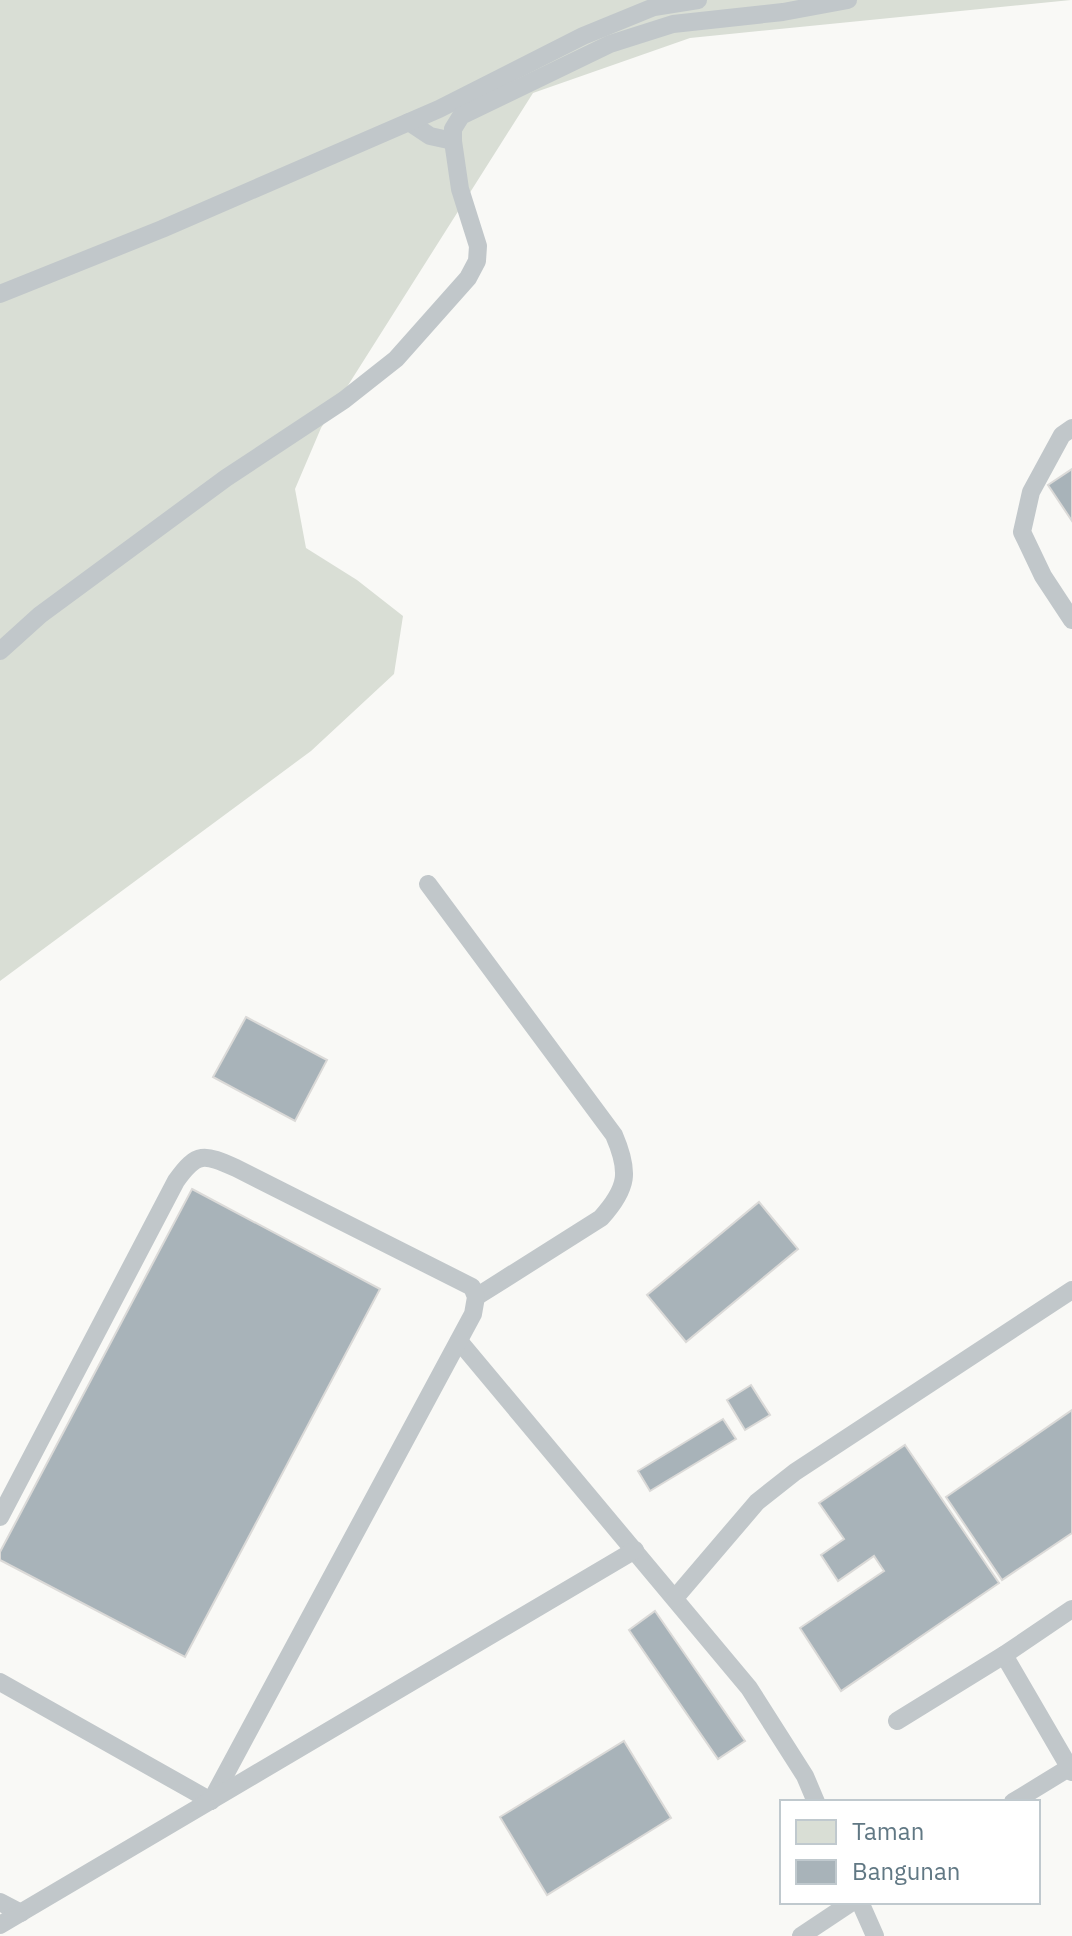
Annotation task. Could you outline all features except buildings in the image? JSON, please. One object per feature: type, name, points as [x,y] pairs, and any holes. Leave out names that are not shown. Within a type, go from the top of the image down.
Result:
[{"type":"lane","points":[[0,294],[162,229],[409,122],[583,36],[654,7],[698,0]]},
{"type":"lane","points":[[0,651],[53,605],[226,478],[344,400],[396,359],[468,278],[477,261],[478,246],[460,189],[453,141],[453,129],[461,116],[610,44],[673,24],[783,12],[848,0]]},
{"type":"lane","points":[[409,122],[430,136],[453,141]]},
{"type":"lane","points":[[1072,428],[1062,435],[1031,492],[1022,532],[1043,576],[1072,620]]},
{"type":"lane","points":[[428,884],[614,1135],[624,1159],[623,1182],[617,1201],[601,1218],[476,1297]]},
{"type":"lane","points":[[0,1517],[176,1181],[189,1162],[200,1156],[214,1158],[236,1168],[472,1287],[476,1297],[473,1314],[211,1801]]},
{"type":"lane","points":[[675,1598],[757,1502],[795,1472],[1072,1290]]},
{"type":"lane","points":[[459,1341],[749,1688],[805,1776],[815,1800]]},
{"type":"lane","points":[[0,1925],[635,1550]]},
{"type":"lane","points":[[897,1721],[1072,1609]]},
{"type":"lane","points":[[1004,1655],[1071,1768],[1016,1800]]},
{"type":"lane","points":[[0,1682],[211,1801]]},
{"type":"lane","points":[[0,1902],[21,1913]]},
{"type":"lane","points":[[801,1936],[849,1904]]},
{"type":"lane","points":[[861,1904],[875,1936]]},
{"type":"green space","points":[[0,0],[1071,0],[690,38],[533,93],[321,428],[295,489],[306,548],[357,580],[403,616],[394,674],[311,751],[0,981]]}]
